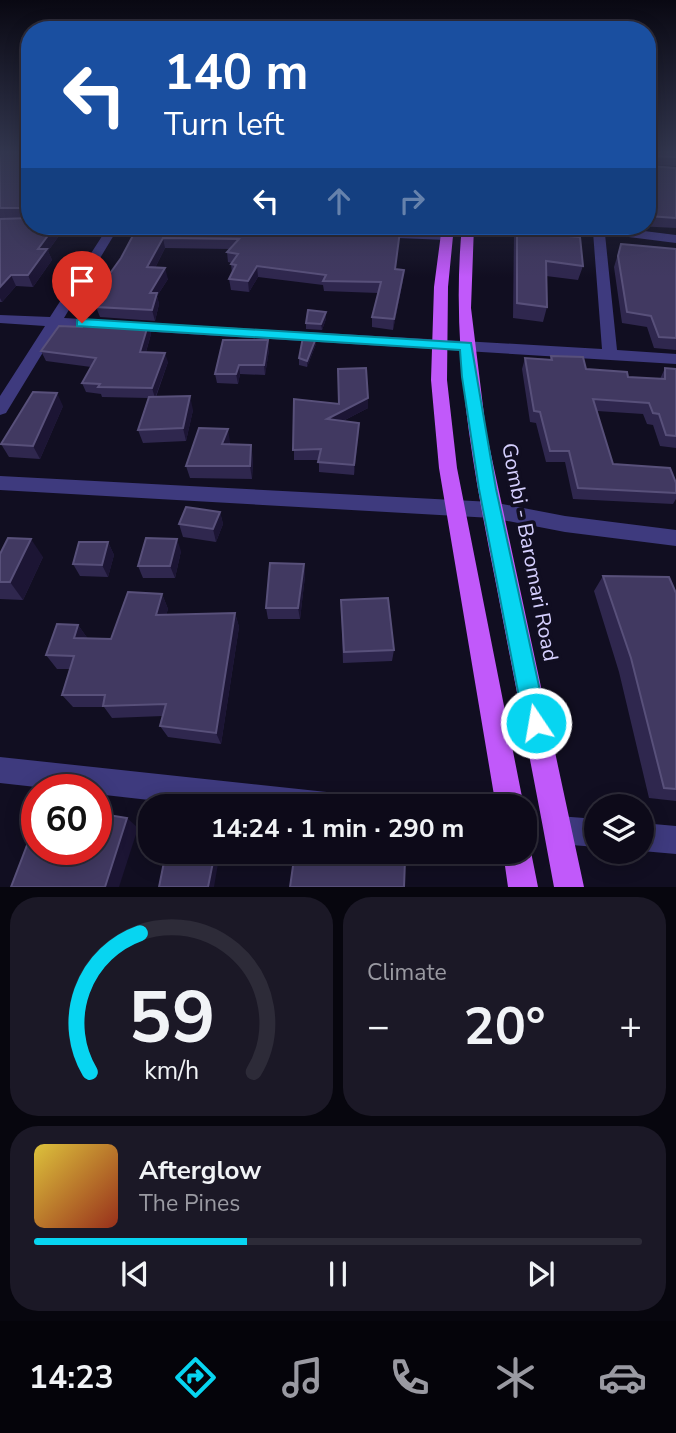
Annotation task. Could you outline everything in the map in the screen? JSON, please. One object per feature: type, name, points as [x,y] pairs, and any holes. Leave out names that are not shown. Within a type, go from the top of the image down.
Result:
[{"type":"main road","points":[[447,235],[441,287],[439,380],[454,509],[482,645],[508,794]]},
{"type":"main road","name":"Gombi - Baromari Road","points":[[467,235],[463,284],[469,377],[492,510],[569,887]]},
{"type":"main road","points":[[519,864],[523,887]]},
{"type":"street","points":[[0,410],[107,235]]},
{"type":"street","points":[[599,235],[610,353]]},
{"type":"street","points":[[648,235],[676,239]]},
{"type":"street","points":[[0,319],[676,359]]},
{"type":"street","points":[[0,483],[492,510],[565,524],[676,538]]},
{"type":"street","points":[[0,770],[218,794]]},
{"type":"street","points":[[558,830],[584,832]]},
{"type":"street","points":[[654,838],[676,840]]},
{"type":"building","points":[[0,194],[21,194],[21,208],[0,208]]},
{"type":"building","points":[[656,194],[676,194],[676,218],[656,217]]},
{"type":"building","points":[[21,218],[21,235],[48,235],[38,249],[47,249],[28,275],[11,275],[0,287],[0,219]]},
{"type":"building","points":[[133,235],[399,235],[395,269],[404,270],[394,319],[372,317],[381,282],[323,281],[326,275],[257,266],[248,281],[229,279],[236,265],[231,264],[238,254],[227,252],[239,239],[163,238],[147,267],[165,268],[150,293],[157,293],[152,310],[96,307],[108,291],[98,290],[121,258]]},
{"type":"building","points":[[517,235],[580,237],[583,266],[546,261],[547,307],[517,303]]},
{"type":"building","points":[[621,244],[676,249],[676,338],[659,337],[651,316],[627,312],[618,256]]},
{"type":"building","points":[[308,310],[326,312],[321,324],[306,323]]},
{"type":"building","points":[[87,321],[148,325],[140,352],[165,353],[152,388],[98,387],[100,384],[82,383],[96,358],[41,351],[59,326],[82,327]]},
{"type":"building","points":[[303,337],[316,338],[307,361],[299,358]]},
{"type":"building","points":[[223,340],[268,340],[264,365],[239,365],[236,374],[215,374]]},
{"type":"building","points":[[551,356],[583,357],[586,369],[627,372],[628,377],[665,379],[665,368],[676,369],[676,436],[666,435],[659,414],[653,413],[649,403],[593,399],[613,464],[670,468],[676,483],[676,493],[578,488],[569,451],[550,451],[540,412],[534,411],[525,358],[552,360]]},
{"type":"building","points":[[366,368],[368,398],[327,419],[359,423],[354,465],[318,462],[321,449],[293,450],[294,399],[339,404],[338,369]]},
{"type":"building","points":[[33,392],[57,393],[33,446],[1,444]]},
{"type":"building","points":[[190,396],[183,428],[138,430],[149,397]]},
{"type":"building","points":[[199,428],[228,429],[222,444],[251,445],[250,466],[186,466]]},
{"type":"building","points":[[186,507],[220,512],[213,529],[179,524]]},
{"type":"building","points":[[8,538],[31,539],[10,582],[0,582],[0,554]]},
{"type":"building","points":[[146,538],[177,539],[170,566],[138,566]]},
{"type":"building","points":[[79,542],[108,542],[102,565],[73,564]]},
{"type":"building","points":[[270,563],[304,564],[298,608],[266,608]]},
{"type":"building","points":[[603,576],[669,577],[676,593],[676,789],[664,788],[631,658]]},
{"type":"building","points":[[128,592],[162,594],[156,615],[235,613],[216,733],[160,726],[166,704],[103,706],[105,695],[62,695],[74,656],[46,655],[57,624],[78,625],[74,638],[111,639]]},
{"type":"building","points":[[388,598],[394,650],[344,652],[341,600]]},
{"type":"building","points":[[112,816],[127,818],[105,887],[11,887],[21,861],[21,865],[112,865]]},
{"type":"building","points":[[164,864],[213,864],[208,887],[159,887]]},
{"type":"building","points":[[293,864],[405,864],[404,887],[290,887]]},
{"type":"route","points":[[82,323],[467,346],[469,377],[488,489],[536,723]]}]
